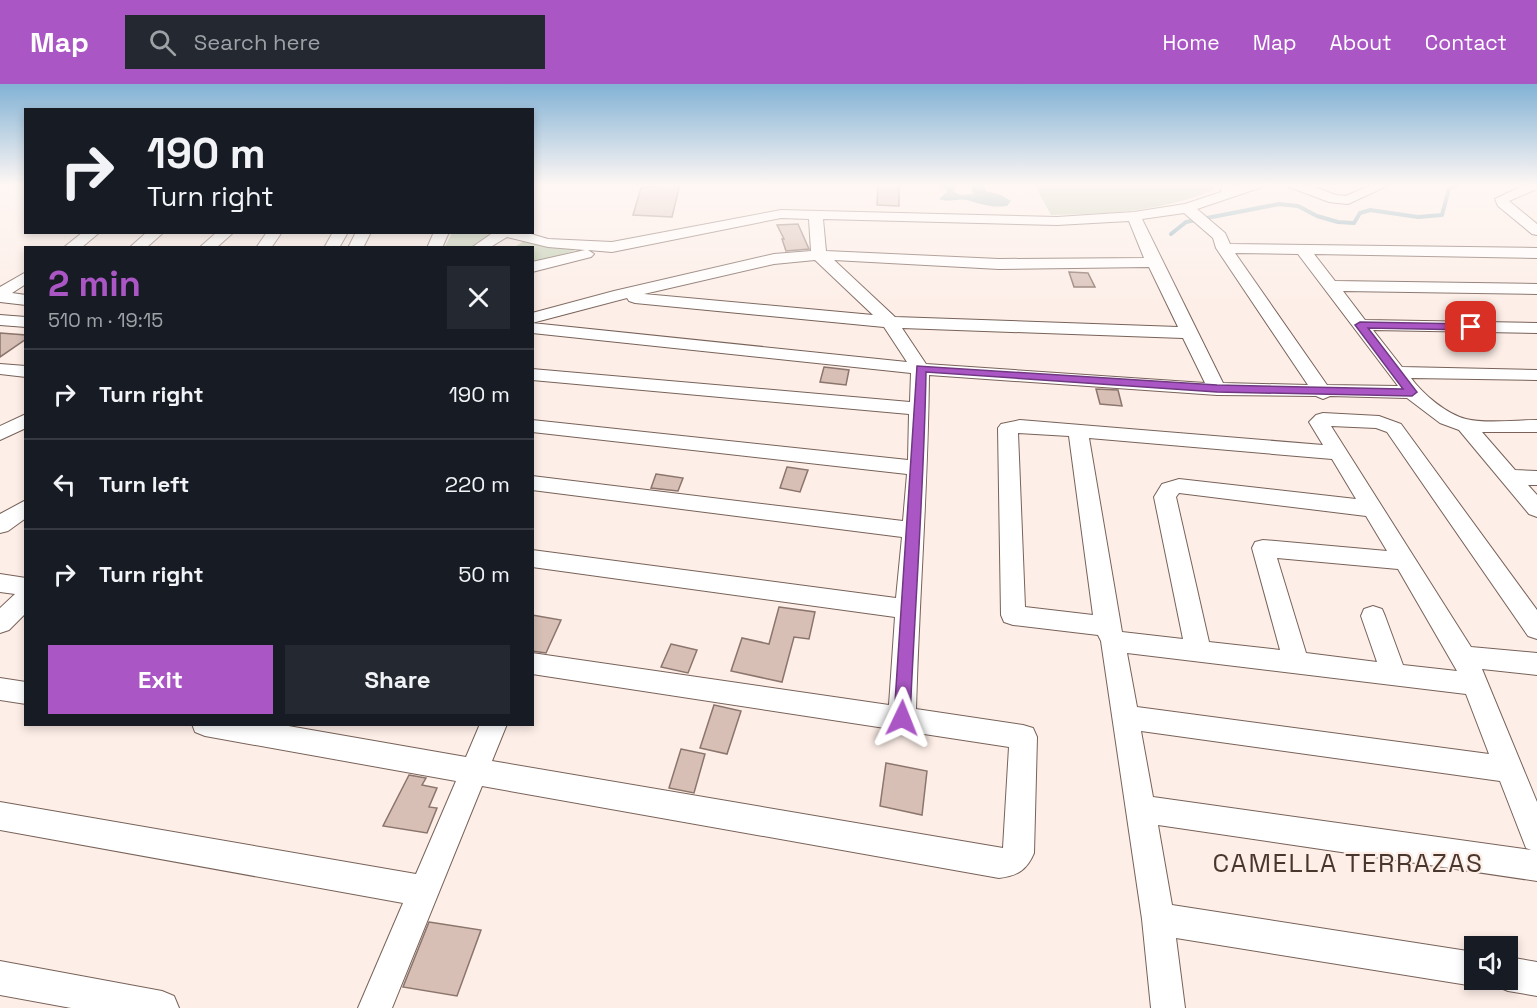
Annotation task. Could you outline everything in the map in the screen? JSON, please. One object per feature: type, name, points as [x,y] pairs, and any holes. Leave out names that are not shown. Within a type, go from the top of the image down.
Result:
[{"type":"street","points":[[534,266],[612,247],[712,227]]},
{"type":"street","points":[[817,227],[819,255],[890,322],[921,369],[918,468],[912,530],[902,718]]},
{"type":"street","points":[[1139,227],[1217,389]]},
{"type":"street","points":[[1206,227],[1222,242],[1323,393]]},
{"type":"street","points":[[534,231],[588,239],[645,240]]},
{"type":"street","points":[[73,246],[90,234]]},
{"type":"street","points":[[139,246],[154,234]]},
{"type":"street","points":[[208,246],[224,234]]},
{"type":"street","points":[[482,246],[509,234]]},
{"type":"street","points":[[498,246],[510,234]]},
{"type":"street","points":[[516,234],[570,246],[612,247]]},
{"type":"street","points":[[1222,242],[1302,249],[1537,253]]},
{"type":"street","points":[[1302,249],[1412,392],[1448,419],[1466,426],[1537,426]]},
{"type":"street","points":[[534,317],[614,296],[774,259],[819,255],[999,264],[1154,262]]},
{"type":"street","points":[[0,295],[24,278]]},
{"type":"street","points":[[1330,286],[1537,289]]},
{"type":"street","points":[[0,295],[24,300]]},
{"type":"street","points":[[614,296],[890,322],[1190,333]]},
{"type":"street","points":[[0,320],[24,322]]},
{"type":"street","points":[[1360,325],[1537,328]]},
{"type":"street","points":[[534,328],[921,369],[1217,389],[1323,393],[1412,392]]},
{"type":"street","points":[[0,369],[24,372]]},
{"type":"street","points":[[1396,372],[1537,375]]},
{"type":"street","points":[[534,374],[919,409]]},
{"type":"street","points":[[1537,629],[1394,428],[1379,422],[1323,419],[1319,422],[1464,657],[1537,838]]},
{"type":"street","points":[[534,426],[918,468]]},
{"type":"street","points":[[1337,453],[1020,426],[1008,428],[1006,435],[1013,615],[1198,651],[1475,684]]},
{"type":"street","points":[[1466,426],[1537,509]]},
{"type":"street","points":[[1078,432],[1158,920],[1168,1008]]},
{"type":"street","points":[[1509,477],[1537,478]]},
{"type":"street","points":[[534,483],[912,530]]},
{"type":"street","points":[[1198,651],[1165,497],[1169,489],[1179,486],[1373,509]]},
{"type":"street","points":[[0,511],[24,495]]},
{"type":"street","points":[[0,525],[24,508]]},
{"type":"street","points":[[1296,662],[1263,548],[1406,561]]},
{"type":"street","points":[[534,558],[907,609]]},
{"type":"street","points":[[0,583],[24,587]]},
{"type":"street","points":[[0,623],[24,600]]},
{"type":"street","points":[[1373,616],[1394,674]]},
{"type":"street","points":[[1464,657],[1537,664]]},
{"type":"street","points":[[217,726],[999,863],[1010,862],[1018,853],[1023,737],[534,663]]},
{"type":"street","points":[[0,689],[24,693]]},
{"type":"street","points":[[1124,717],[1510,770]]},
{"type":"street","points":[[375,1008],[493,726]]},
{"type":"street","points":[[1139,810],[1537,866]]},
{"type":"street","points":[[0,816],[424,891]]},
{"type":"street","points":[[1158,920],[1464,967]]},
{"type":"street","points":[[1518,976],[1537,979]]},
{"type":"street","points":[[0,978],[162,1008]]},
{"type":"green space","points":[[451,234],[494,234],[497,236],[477,246],[445,246]]},
{"type":"green space","points":[[524,241],[574,249],[574,251],[534,263],[534,246],[516,246]]},
{"type":"building","points":[[778,227],[799,227],[809,249],[786,251],[782,239],[784,239]]},
{"type":"building","points":[[1069,272],[1088,273],[1095,287],[1074,287]]},
{"type":"building","points":[[0,333],[24,335],[24,340],[0,357]]},
{"type":"building","points":[[824,367],[849,370],[846,385],[820,382]]},
{"type":"building","points":[[1096,389],[1118,390],[1122,406],[1100,404]]},
{"type":"building","points":[[787,467],[808,470],[800,492],[780,488]]},
{"type":"building","points":[[656,474],[683,478],[678,491],[651,488]]},
{"type":"building","points":[[779,607],[815,612],[809,639],[794,637],[782,682],[731,671],[742,638],[769,644]]},
{"type":"building","points":[[534,615],[561,620],[546,653],[534,651]]},
{"type":"building","points":[[671,644],[697,650],[688,673],[661,667]]},
{"type":"building","points":[[714,705],[741,711],[727,754],[700,748]]},
{"type":"building","points":[[681,749],[705,754],[694,793],[669,788]]},
{"type":"building","points":[[886,763],[927,771],[922,815],[880,806]]},
{"type":"building","points":[[409,775],[426,778],[422,785],[437,788],[429,807],[437,808],[427,833],[383,826]]},
{"type":"building","points":[[429,922],[481,930],[457,996],[403,987]]},
{"type":"waterway","points":[[1171,234],[1180,227]]},
{"type":"district","name":"CAMELLA TERRAZAS","points":[[1348,863]]},
{"type":"route","points":[[902,718],[912,530],[918,468],[921,369],[1217,389],[1323,393],[1412,392],[1360,325],[1471,327]]}]
